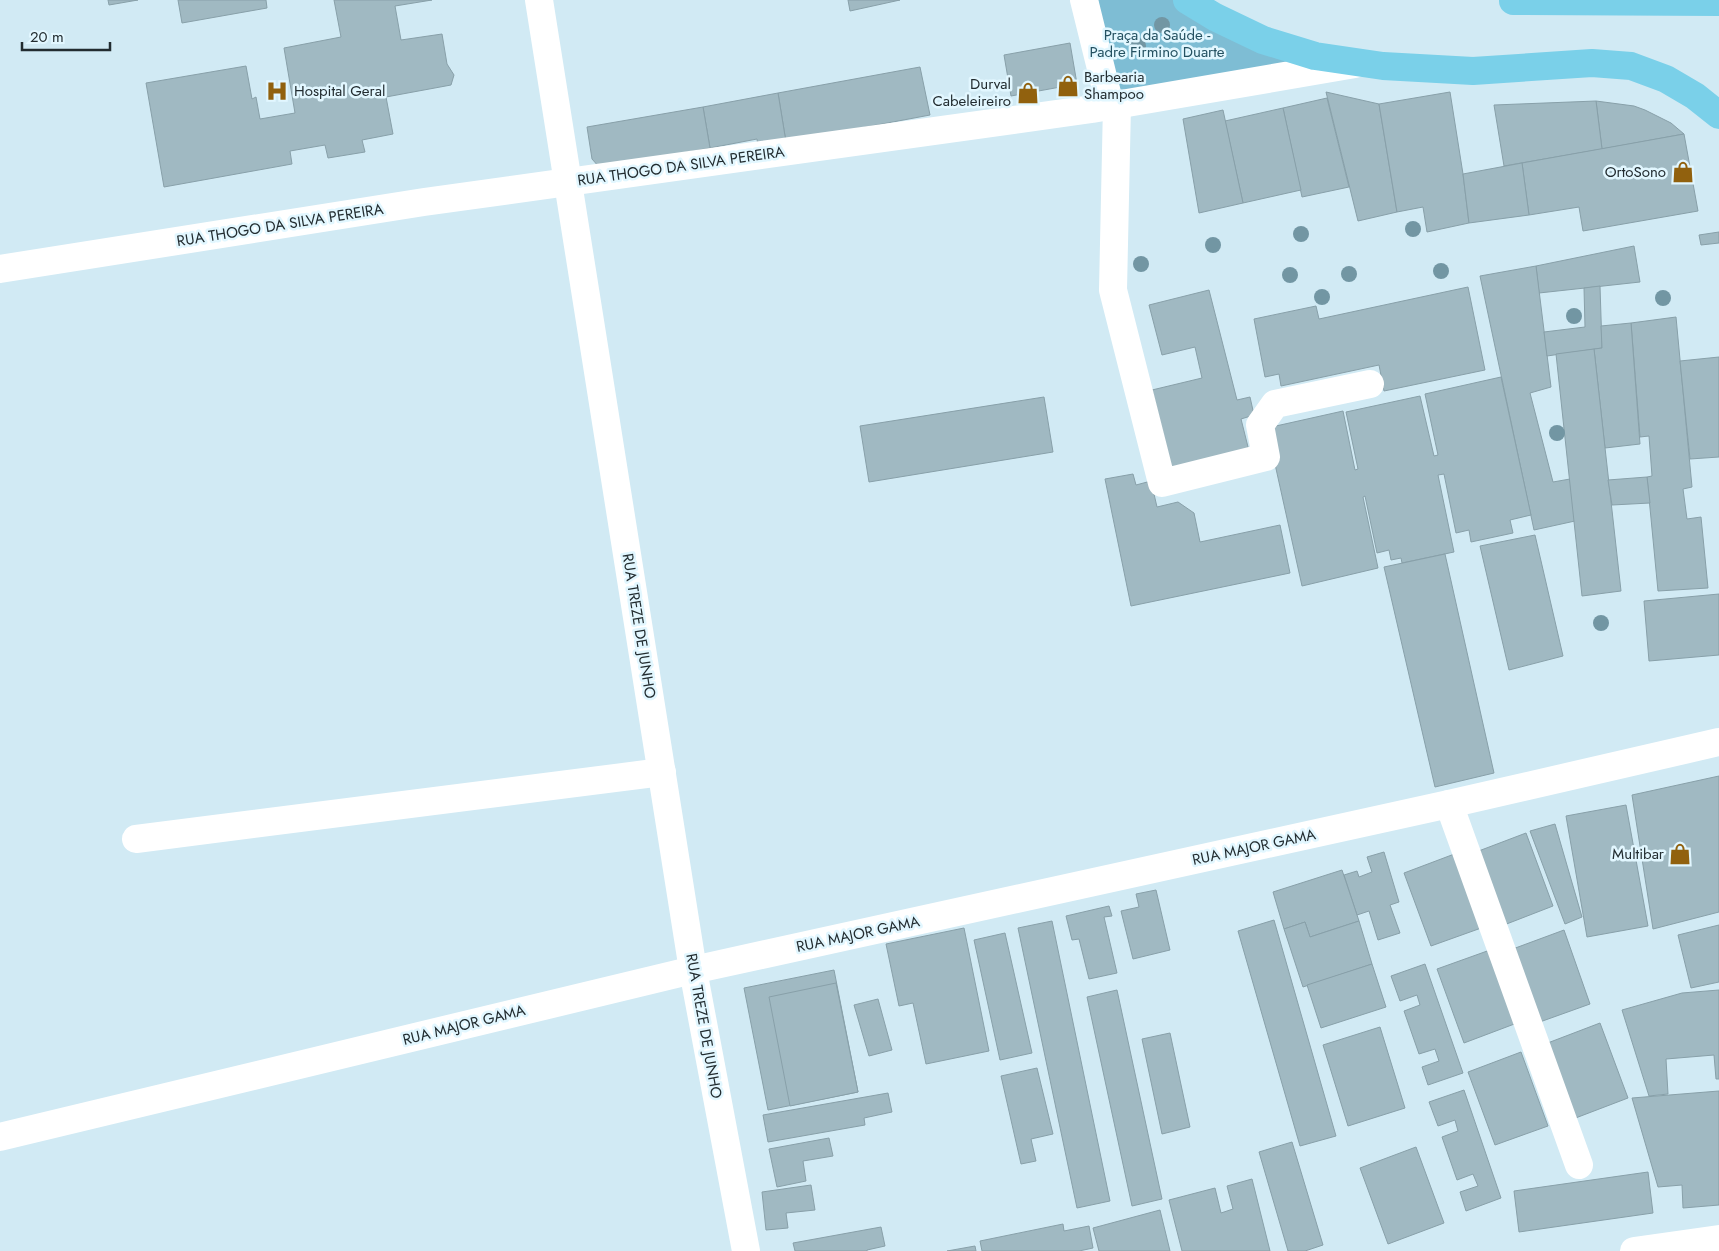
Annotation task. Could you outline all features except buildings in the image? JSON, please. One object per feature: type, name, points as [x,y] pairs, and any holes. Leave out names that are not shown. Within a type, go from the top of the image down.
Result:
[{"type":"main road","points":[[1188,0],[1215,17],[1263,40],[1315,56],[1361,63],[1473,71],[1592,64],[1631,66],[1666,79],[1695,96],[1719,115]]},
{"type":"main road","points":[[1510,0],[1719,2]]},
{"type":"street","name":"RUA TREZE DE JUNHO","points":[[540,0],[693,970],[746,1251]]},
{"type":"street","points":[[1084,0],[1113,105],[1113,290],[1162,483],[1266,457],[1260,425],[1276,404],[1370,384]]},
{"type":"street","name":"RUA THOGO DA SILVA PEREIRA","points":[[0,269],[424,202],[1113,105],[1361,63]]},
{"type":"street","name":"RUA MAJOR GAMA","points":[[0,1137],[693,970],[1448,804],[1719,742]]},
{"type":"street","points":[[136,839],[662,772]]},
{"type":"street","points":[[1448,804],[1579,1165]]},
{"type":"street","points":[[1634,1251],[1719,1239]]},
{"type":"green space","name":"Praça da Saúde - Padre Firmino Duarte","points":[[1098,0],[1174,0],[1297,64],[1118,94]]},
{"type":"place","name":"Barbearia Shampoo","points":[[1068,86]]},
{"type":"place","name":"Hospital Geral","points":[[277,91]]},
{"type":"place","name":"Durval Cabeleireiro","points":[[1028,93]]},
{"type":"place","name":"OrtoSono","points":[[1683,172]]},
{"type":"place","name":"Multibar","points":[[1680,854]]}]
